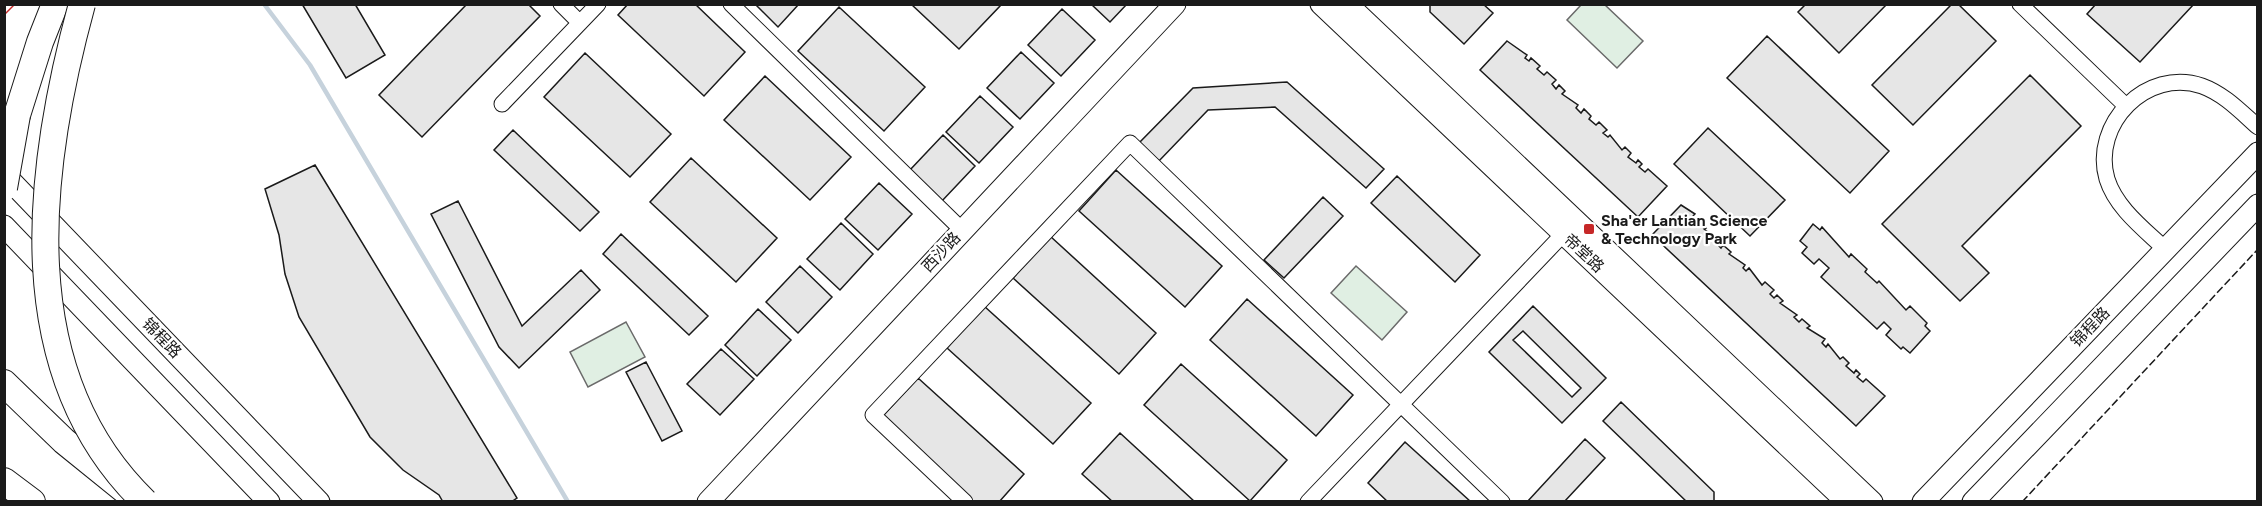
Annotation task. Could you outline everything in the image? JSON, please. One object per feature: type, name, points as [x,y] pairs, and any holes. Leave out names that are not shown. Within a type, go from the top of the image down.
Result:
[{"type":"highway","points":[[4,188],[25,88],[55,4]]},
{"type":"highway","points":[[82,4],[64,80],[51,166],[47,296],[54,338],[66,379],[83,418],[105,454],[145,501]]},
{"type":"highway","points":[[4,383],[72,448],[139,501]]},
{"type":"highway","points":[[4,481],[32,501]]},
{"type":"street","points":[[561,4],[580,23]]},
{"type":"street","points":[[502,104],[598,4]]},
{"type":"street","points":[[731,4],[962,230]]},
{"type":"street","name":"西沙路","points":[[708,501],[1175,4]]},
{"type":"street","name":"帝堂路","points":[[1320,4],[1872,501]]},
{"type":"street","name":"帝堂路","points":[[1347,4],[1847,501]]},
{"type":"street","points":[[2020,4],[2126,106]]},
{"type":"street","points":[[2165,249],[2124,210],[2107,179],[2105,148],[2109,132],[2126,106],[2148,90],[2168,84],[2188,83],[2221,95],[2258,126]]},
{"type":"street","points":[[964,501],[873,416],[1130,143],[1502,501]]},
{"type":"street","name":"锦程路","points":[[1923,501],[2258,153]]},
{"type":"street","name":"锦程路","points":[[4,174],[319,501]]},
{"type":"street","points":[[1973,501],[2258,205]]},
{"type":"street","points":[[4,226],[269,501]]},
{"type":"street","points":[[1308,501],[1570,228]]},
{"type":"green space","points":[[1581,5],[1605,5],[1643,41],[1617,68],[1567,20]]},
{"type":"green space","points":[[1356,266],[1407,312],[1382,340],[1331,293]]},
{"type":"green space","points":[[626,322],[645,357],[588,387],[570,352]]},
{"type":"building","points":[[302,4],[355,4],[385,55],[346,78]]},
{"type":"building","points":[[467,4],[528,4],[540,16],[422,137],[379,95]]},
{"type":"building","points":[[628,4],[695,4],[745,52],[704,96],[618,15]]},
{"type":"building","points":[[755,4],[799,4],[778,27]]},
{"type":"building","points":[[911,4],[999,4],[1000,6],[959,49]]},
{"type":"building","points":[[1091,4],[1127,4],[1110,22]]},
{"type":"building","points":[[1430,4],[1483,4],[1493,13],[1464,44],[1430,12]]},
{"type":"building","points":[[1806,4],[1887,4],[1839,53],[1798,12]]},
{"type":"building","points":[[1952,4],[1958,4],[1996,41],[1913,125],[1872,85]]},
{"type":"building","points":[[2096,4],[2194,4],[2140,62],[2087,14]]},
{"type":"building","points":[[839,7],[925,87],[884,131],[798,51]]},
{"type":"building","points":[[1062,9],[1095,40],[1061,76],[1028,45]]},
{"type":"building","points":[[1767,36],[1889,151],[1850,193],[1727,78]]},
{"type":"building","points":[[1507,41],[1527,55],[1525,58],[1529,61],[1531,58],[1540,66],[1537,69],[1544,75],[1547,72],[1556,80],[1552,84],[1556,89],[1559,85],[1565,91],[1562,94],[1578,105],[1576,108],[1581,113],[1584,109],[1591,116],[1589,119],[1596,125],[1599,122],[1607,130],[1603,133],[1608,137],[1610,135],[1622,150],[1625,147],[1631,153],[1628,157],[1642,164],[1639,167],[1645,172],[1648,169],[1667,186],[1638,217],[1480,70]]},
{"type":"building","points":[[1021,52],[1054,83],[1020,119],[987,88]]},
{"type":"building","points":[[585,53],[671,134],[630,177],[544,97]]},
{"type":"building","points":[[2030,75],[2081,126],[1962,246],[1989,273],[1960,301],[1882,224]]},
{"type":"building","points":[[765,76],[851,157],[810,200],[724,120]]},
{"type":"building","points":[[1287,82],[1384,169],[1366,188],[1275,107],[1208,110],[1158,162],[1139,143],[1193,88]]},
{"type":"building","points":[[980,96],[1013,127],[979,163],[946,132]]},
{"type":"building","points":[[1708,128],[1785,200],[1750,236],[1674,164]]},
{"type":"building","points":[[513,130],[599,212],[580,231],[494,150]]},
{"type":"building","points":[[943,135],[975,166],[941,202],[909,171]]},
{"type":"building","points":[[691,158],[777,238],[736,282],[650,202]]},
{"type":"building","points":[[315,165],[517,498],[511,502],[443,502],[439,495],[403,470],[370,437],[299,317],[285,274],[279,235],[265,189]]},
{"type":"building","points":[[1116,170],[1222,266],[1185,307],[1079,211]]},
{"type":"building","points":[[1397,176],[1480,255],[1455,282],[1371,203]]},
{"type":"building","points":[[879,183],[912,214],[878,250],[845,219]]},
{"type":"building","points":[[1323,197],[1343,216],[1284,278],[1264,260]]},
{"type":"building","points":[[458,201],[522,326],[581,270],[600,290],[519,368],[499,347],[431,214]]},
{"type":"building","points":[[1681,205],[1695,214],[1691,218],[1695,223],[1698,220],[1706,228],[1704,229],[1720,241],[1717,244],[1721,248],[1723,245],[1731,252],[1729,254],[1745,265],[1743,268],[1746,271],[1749,268],[1762,285],[1765,282],[1774,290],[1770,294],[1774,298],[1777,295],[1783,301],[1780,303],[1797,315],[1794,317],[1799,322],[1802,319],[1810,326],[1807,328],[1825,339],[1822,343],[1826,347],[1828,344],[1840,359],[1843,357],[1849,363],[1846,366],[1854,373],[1856,370],[1860,374],[1857,377],[1863,382],[1866,379],[1885,396],[1856,426],[1652,235]]},
{"type":"building","points":[[841,223],[873,254],[840,290],[807,259]]},
{"type":"building","points":[[1813,224],[1820,230],[1822,227],[1849,257],[1851,254],[1867,269],[1865,272],[1877,283],[1879,281],[1906,310],[1910,306],[1927,323],[1925,326],[1930,331],[1910,353],[1903,347],[1901,349],[1886,335],[1891,329],[1884,322],[1877,329],[1821,277],[1829,268],[1819,259],[1814,264],[1802,253],[1807,247],[1800,241]]},
{"type":"building","points":[[621,234],[708,316],[689,335],[603,254]]},
{"type":"building","points":[[1050,236],[1156,333],[1119,374],[1013,278]]},
{"type":"building","points":[[800,266],[832,297],[798,333],[766,302]]},
{"type":"building","points":[[1247,299],[1353,395],[1316,436],[1210,340]]},
{"type":"building","points":[[984,306],[1091,403],[1053,444],[947,348]]},
{"type":"building","points":[[1533,306],[1606,378],[1562,423],[1489,352]],"holes":[[[1523,331],[1581,388],[1572,397],[1513,340]]]},
{"type":"building","points":[[758,309],[791,340],[757,376],[725,345]]},
{"type":"building","points":[[721,349],[754,379],[720,415],[687,384]]},
{"type":"building","points":[[646,362],[682,431],[662,441],[626,372]]},
{"type":"building","points":[[1181,364],[1287,460],[1250,501],[1144,405]]},
{"type":"building","points":[[918,378],[1024,474],[999,502],[971,502],[880,419]]},
{"type":"building","points":[[1621,402],[1714,492],[1714,502],[1687,502],[1603,421]]},
{"type":"building","points":[[1120,433],[1195,502],[1113,502],[1082,474]]},
{"type":"building","points":[[1585,439],[1605,458],[1564,502],[1527,502]]},
{"type":"building","points":[[1405,442],[1471,502],[1388,502],[1368,483]]},
{"type":"waterway","points":[[264,4],[310,65],[568,502]]},
{"type":"fence","points":[[2022,502],[2258,249]]},
{"type":"power","points":[[4,15],[15,4]]},
{"type":"place","name":"Sha'er Lantian Science & Technology Park","points":[[1589,229]]}]
